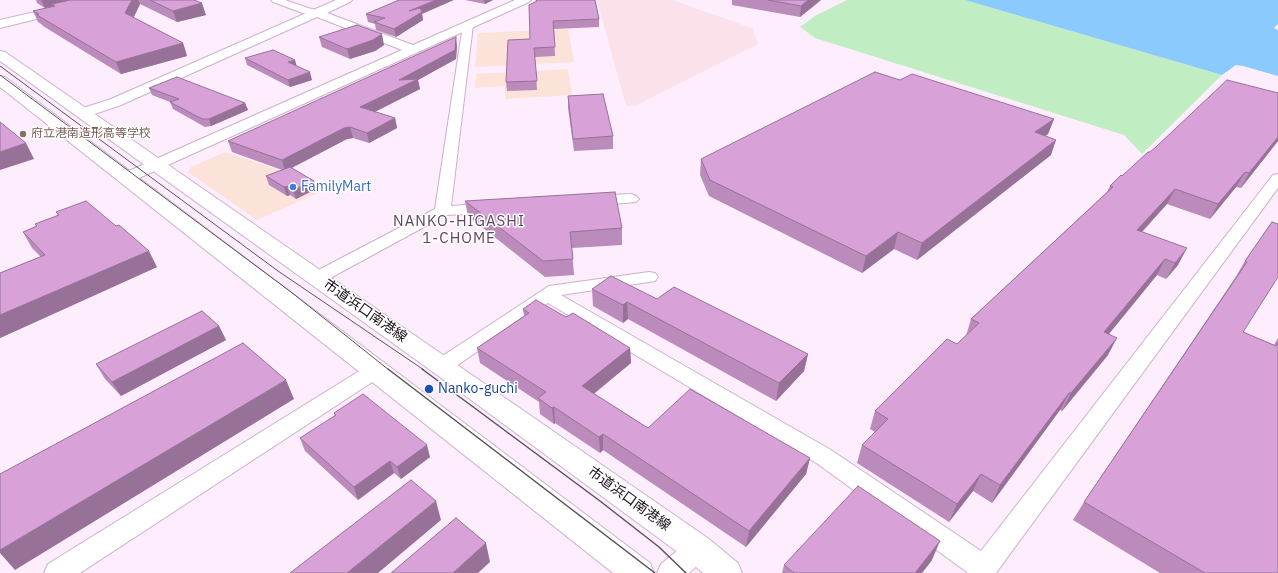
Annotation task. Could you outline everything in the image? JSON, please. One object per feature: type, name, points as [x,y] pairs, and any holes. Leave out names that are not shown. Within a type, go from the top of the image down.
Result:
[{"type":"main road","points":[[0,24],[102,0]]},
{"type":"main road","points":[[83,114],[116,102],[346,0]]},
{"type":"main road","points":[[128,178],[525,0]]},
{"type":"main road","points":[[317,13],[413,50]]},
{"type":"main road","name":"市道浜口南港線","points":[[0,55],[442,366],[698,549],[726,573]]},
{"type":"main road","points":[[0,80],[638,573]]},
{"type":"street","points":[[276,0],[306,11],[317,13]]},
{"type":"street","points":[[443,211],[468,25]]},
{"type":"street","points":[[548,295],[823,456],[982,571],[1278,178]]},
{"type":"street","points":[[576,202],[631,199]]},
{"type":"street","points":[[317,278],[443,211],[506,207]]},
{"type":"street","points":[[442,366],[556,290],[650,276]]},
{"type":"street","points":[[57,573],[376,370]]},
{"type":"street","points":[[670,573],[698,549]]},
{"type":"shaded area","points":[[597,0],[672,0],[752,28],[758,44],[635,106],[626,106]]},
{"type":"shaded area","points":[[568,29],[574,62],[475,67],[478,33]]},
{"type":"shaded area","points":[[568,69],[572,95],[505,99],[505,86],[475,88],[476,74]]},
{"type":"shaded area","points":[[225,152],[297,176],[322,191],[257,220],[188,172],[191,167]]},
{"type":"green space","points":[[847,0],[965,0],[1222,75],[1142,154],[1124,135],[815,38],[800,27],[815,16]]},
{"type":"water","points":[[965,0],[1278,0],[1278,24],[1274,28],[1278,30],[1278,76],[1236,65],[1222,75]]},
{"type":"building","points":[[70,0],[132,0],[125,13],[183,43],[116,62],[37,15],[39,14],[33,11],[55,6],[52,4]]},
{"type":"building","points":[[150,0],[194,0],[202,3],[173,11]]},
{"type":"building","points":[[399,0],[436,0],[409,11],[420,8],[422,12],[394,29],[374,22],[385,18],[366,14]]},
{"type":"building","points":[[536,0],[595,0],[599,19],[553,21],[555,47],[534,48],[537,81],[506,82],[508,40],[530,39],[529,5],[537,1]]},
{"type":"building","points":[[768,0],[808,0],[801,6]]},
{"type":"building","points":[[357,25],[382,34],[373,40],[347,49],[319,37]]},
{"type":"building","points":[[456,37],[455,50],[399,80],[418,79],[360,107],[395,118],[367,133],[350,127],[344,128],[282,160],[228,141]]},
{"type":"building","points":[[273,50],[295,60],[288,62],[310,72],[288,80],[245,58]]},
{"type":"building","points":[[875,72],[900,80],[912,74],[1054,119],[1035,132],[1056,140],[922,243],[898,232],[866,256],[710,180],[701,159]]},
{"type":"building","points":[[177,77],[245,103],[209,119],[202,119],[170,102],[179,99],[149,88]]},
{"type":"building","points":[[1227,80],[1278,93],[1278,137],[1249,173],[1245,172],[1218,204],[1175,189],[1137,230],[1187,248],[1175,263],[1165,259],[1104,332],[1117,338],[1071,393],[1069,393],[1000,485],[981,474],[957,504],[862,445],[888,419],[875,411],[947,339],[957,344],[979,323],[971,319],[1113,187],[1110,186],[1121,175],[1122,176],[1148,152],[1157,146]]},
{"type":"building","points":[[603,94],[613,136],[573,139],[568,96]]},
{"type":"building","points":[[0,122],[26,143],[0,152]]},
{"type":"building","points":[[290,167],[314,181],[293,190],[287,186],[284,187],[266,176]]},
{"type":"building","points":[[615,192],[622,228],[570,232],[573,259],[543,261],[465,201]]},
{"type":"building","points":[[86,201],[116,226],[119,225],[149,251],[0,315],[0,273],[45,255],[23,232],[37,226],[35,224],[59,215],[56,212]]},
{"type":"building","points":[[1272,222],[1278,224],[1278,277],[1243,332],[1276,346],[1278,342],[1278,573],[1205,573],[1084,502],[1247,262],[1245,261]]},
{"type":"building","points":[[611,276],[657,299],[674,287],[808,354],[779,383],[627,302],[623,305],[592,289]]},
{"type":"building","points":[[536,300],[566,317],[573,313],[630,348],[582,386],[648,428],[690,389],[810,458],[749,531],[603,434],[599,437],[554,407],[552,408],[538,398],[546,392],[477,348],[529,313],[523,309]]},
{"type":"building","points":[[202,311],[219,326],[112,382],[96,364]]},
{"type":"building","points":[[243,343],[286,380],[0,550],[0,474]]},
{"type":"building","points":[[363,394],[427,445],[397,467],[390,461],[354,487],[300,438],[336,415],[334,413]]},
{"type":"building","points":[[411,480],[436,501],[347,573],[290,573]]},
{"type":"building","points":[[858,486],[940,541],[915,573],[794,573],[784,565]]},
{"type":"building","points":[[456,518],[486,543],[453,573],[391,573]]},
{"type":"tram line","points":[[0,66],[278,271],[424,370]]},
{"type":"tram line","points":[[0,75],[291,292],[389,370]]},
{"type":"tram line","points":[[388,369],[655,573]]},
{"type":"tram line","points":[[422,369],[600,501],[659,547],[686,573]]},
{"type":"place","name":"府立港南造形高等学校","points":[[23,134]]},
{"type":"place","name":"FamilyMart","points":[[293,187]]},
{"type":"place","name":"Nanko-guchi","points":[[429,389]]},
{"type":"district","name":"NANKO-HIGASHI 1-CHOME","points":[[459,230]]}]
